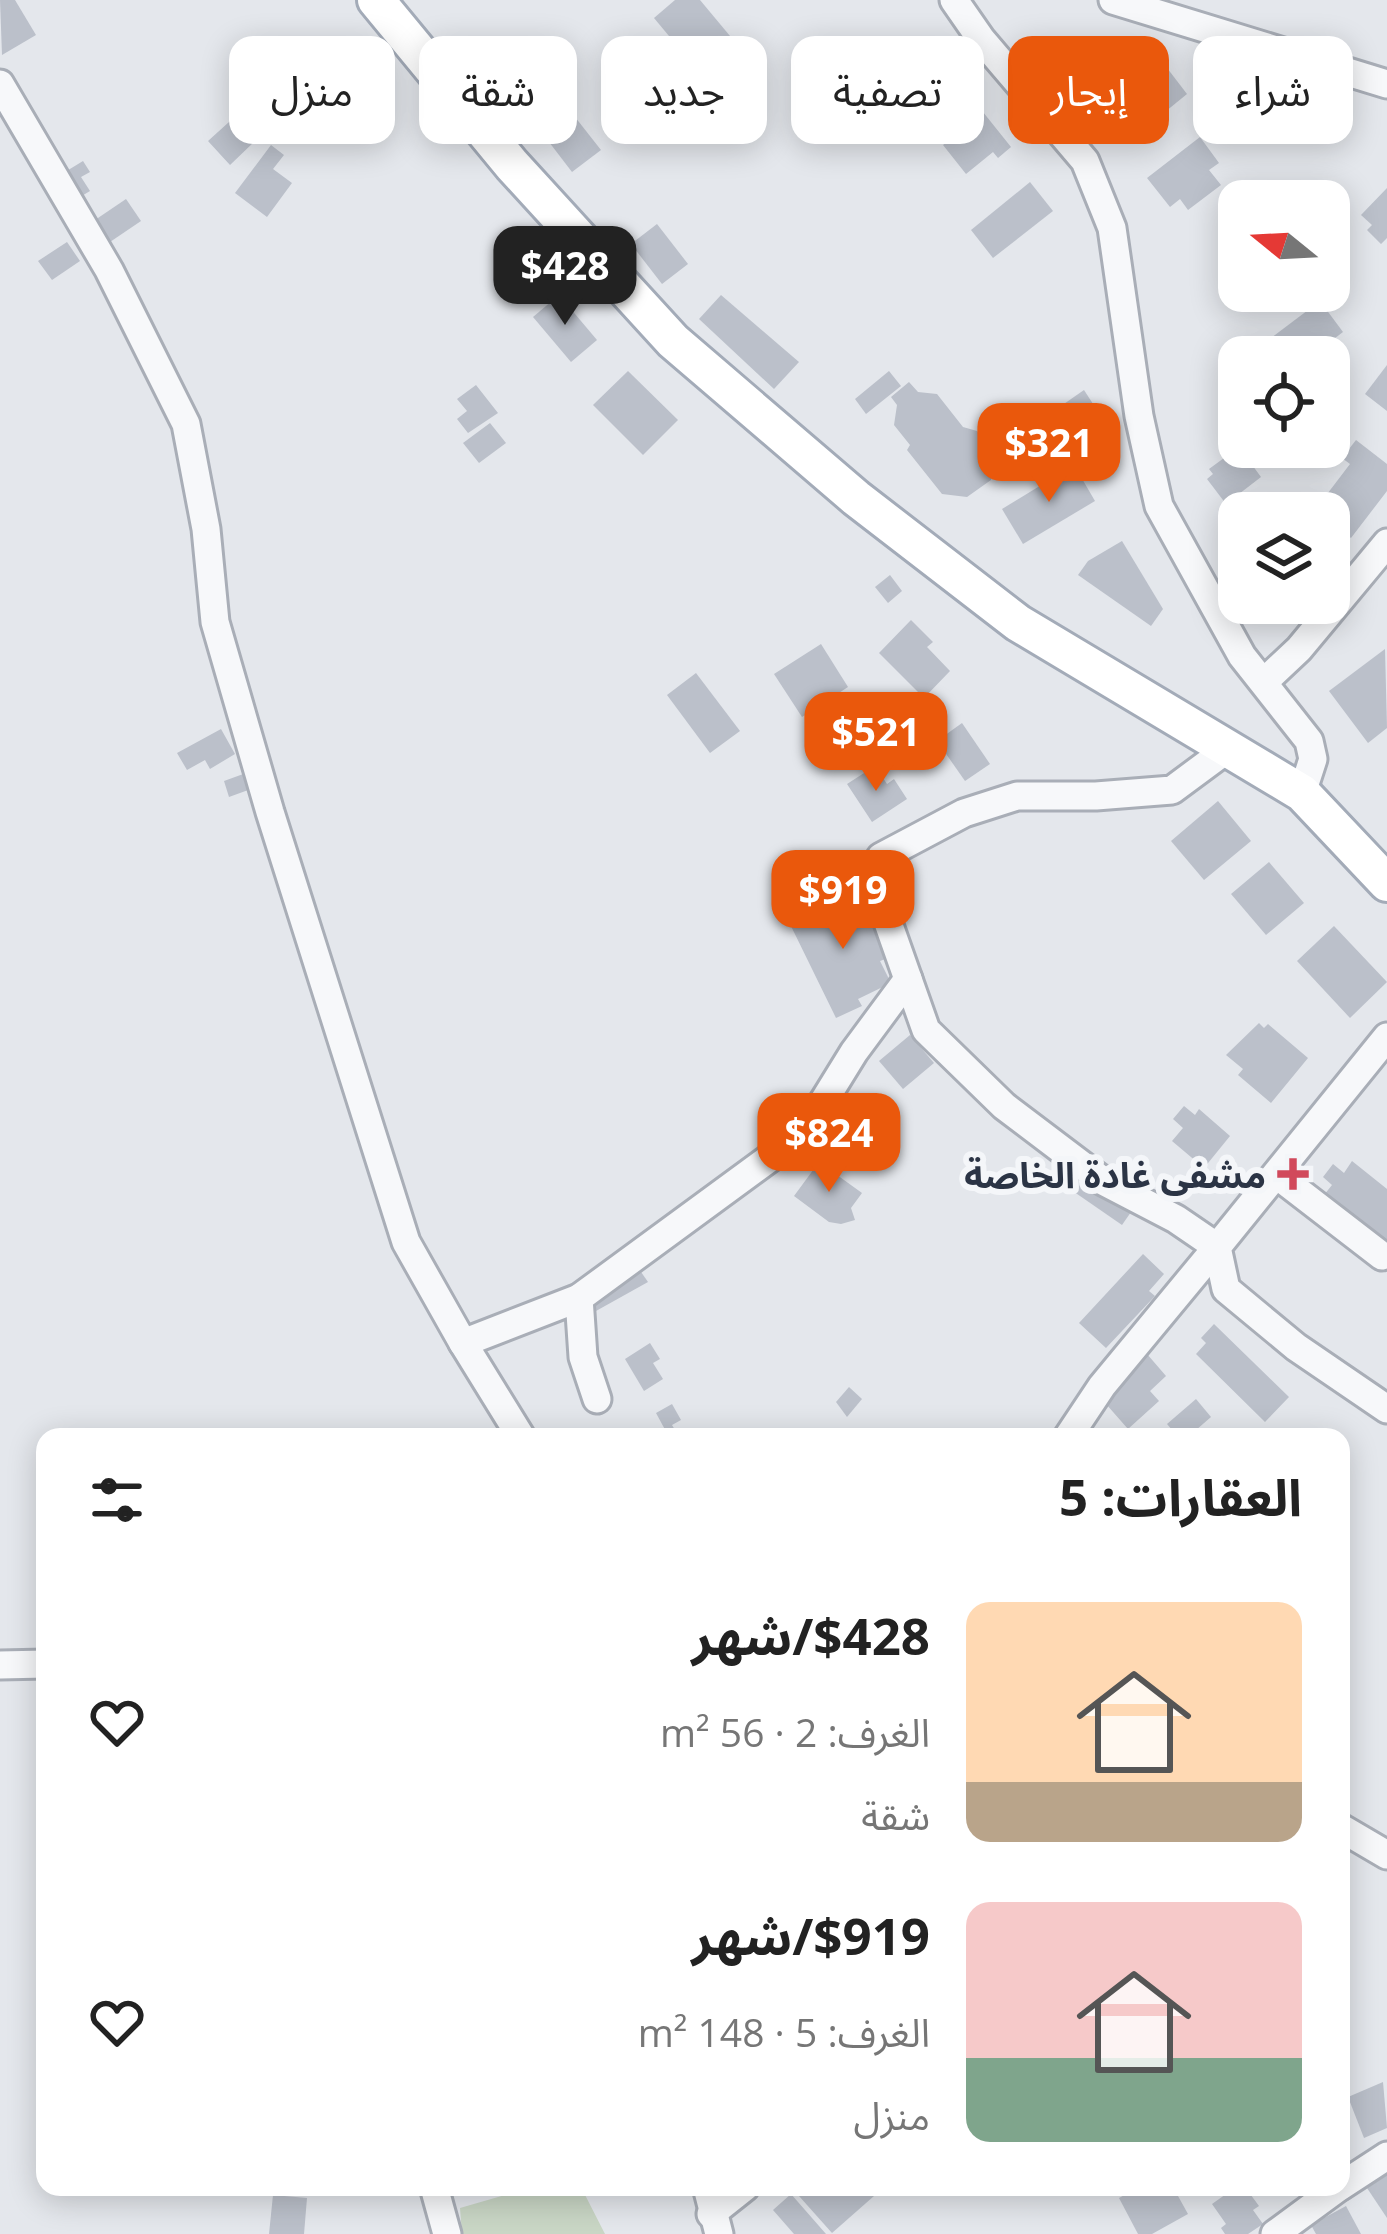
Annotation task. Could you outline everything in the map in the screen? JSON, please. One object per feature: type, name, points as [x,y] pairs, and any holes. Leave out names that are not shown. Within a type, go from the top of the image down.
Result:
[{"type":"main road","points":[[376,0],[512,165],[674,341],[856,498],[1018,623],[1302,793],[1387,883]]},
{"type":"street","points":[[954,0],[1084,161],[1112,228],[1139,416],[1159,506],[1242,656],[1309,741],[1313,759],[1302,793]]},
{"type":"street","points":[[1113,0],[1387,84]]},
{"type":"street","points":[[0,84],[109,270],[186,424],[206,529],[215,622],[406,1242],[515,1428]]},
{"type":"street","points":[[1264,681],[1299,649],[1387,543]]},
{"type":"street","points":[[1230,746],[1172,790],[1017,796],[964,813],[881,857],[873,880],[926,1030],[1004,1106],[1102,1181],[1176,1219],[1216,1247],[1226,1289],[1296,1347],[1387,1409]]},
{"type":"street","points":[[463,1343],[579,1298],[804,1133],[854,1052],[908,979]]},
{"type":"street","points":[[1074,1428],[1102,1386],[1387,1037]]},
{"type":"street","points":[[1277,1175],[1382,1256]]},
{"type":"street","points":[[579,1298],[583,1357],[597,1399]]},
{"type":"street","points":[[0,1665],[36,1664]]},
{"type":"street","points":[[1350,1833],[1387,1856]]},
{"type":"street","points":[[1350,2180],[1387,2156]]},
{"type":"street","points":[[436,2196],[447,2234]]},
{"type":"street","points":[[1275,2234],[1326,2196]]},
{"type":"green space","points":[[502,2196],[586,2196],[605,2234],[462,2234],[460,2208]]},
{"type":"building","points":[[0,0],[15,0],[36,35],[2,55]]},
{"type":"building","points":[[675,0],[700,0],[730,36],[669,36],[654,18]]},
{"type":"building","points":[[1169,71],[1187,94],[1169,109]]},
{"type":"building","points":[[984,113],[1011,147],[998,158],[993,152],[966,174],[943,145],[984,144]]},
{"type":"building","points":[[577,120],[601,150],[572,172],[551,144],[577,144]]},
{"type":"building","points":[[229,122],[229,144],[252,144],[230,165],[208,141]]},
{"type":"building","points":[[1193,142],[1205,144],[1219,163],[1209,170],[1218,187],[1188,210],[1180,199],[1170,207],[1147,178]]},
{"type":"building","points":[[271,145],[284,155],[273,169],[292,183],[267,217],[235,193]]},
{"type":"building","points":[[83,161],[90,172],[81,177],[90,191],[80,197],[65,172]]},
{"type":"building","points":[[1030,182],[1053,211],[993,258],[971,230]]},
{"type":"building","points":[[1387,188],[1387,238],[1381,244],[1361,215]]},
{"type":"building","points":[[126,199],[141,221],[110,242],[95,220]]},
{"type":"building","points":[[657,224],[688,264],[662,284],[631,244]]},
{"type":"building","points":[[67,242],[80,261],[52,280],[38,261]]},
{"type":"building","points":[[559,295],[597,340],[571,362],[533,317]]},
{"type":"building","points":[[721,295],[799,362],[774,389],[699,319]]},
{"type":"building","points":[[1305,312],[1328,312],[1343,332],[1338,336],[1274,336]]},
{"type":"building","points":[[1387,365],[1387,411],[1365,394]]},
{"type":"building","points":[[628,371],[678,420],[643,455],[593,405]]},
{"type":"building","points":[[889,371],[901,386],[866,414],[855,399]]},
{"type":"building","points":[[909,382],[918,392],[937,394],[963,427],[977,431],[995,449],[991,480],[967,497],[942,494],[907,450],[910,445],[894,425],[897,405],[891,397]]},
{"type":"building","points":[[476,385],[498,413],[468,433],[457,419],[467,411],[457,399]]},
{"type":"building","points":[[1084,390],[1095,407],[1073,423],[1061,406]]},
{"type":"building","points":[[490,423],[506,443],[479,463],[463,443]]},
{"type":"building","points":[[1356,440],[1387,464],[1387,491],[1351,538],[1350,492],[1329,492],[1350,468],[1350,448]]},
{"type":"building","points":[[1218,462],[1218,468],[1254,468],[1261,477],[1242,492],[1218,493],[1207,479],[1213,474],[1209,469]]},
{"type":"building","points":[[1074,465],[1095,501],[1023,544],[1002,509]]},
{"type":"building","points":[[1122,541],[1163,609],[1151,626],[1078,575],[1088,561]]},
{"type":"building","points":[[890,575],[902,591],[888,603],[875,587]]},
{"type":"building","points":[[911,620],[933,642],[927,647],[950,671],[924,698],[879,653]]},
{"type":"building","points":[[821,644],[848,687],[802,717],[774,674]]},
{"type":"building","points":[[1385,649],[1387,728],[1368,743],[1329,691]]},
{"type":"building","points":[[696,673],[740,731],[710,753],[667,695]]},
{"type":"building","points":[[832,723],[849,749],[827,762],[815,734]]},
{"type":"building","points":[[962,723],[990,764],[965,781],[937,741]]},
{"type":"building","points":[[221,729],[235,754],[210,769],[205,760],[187,770],[177,753]]},
{"type":"building","points":[[875,766],[887,784],[894,779],[907,799],[872,822],[847,784]]},
{"type":"building","points":[[246,773],[251,789],[229,797],[224,781]]},
{"type":"building","points":[[1218,801],[1251,841],[1204,880],[1171,841]]},
{"type":"building","points":[[1269,862],[1304,903],[1266,935],[1231,894]]},
{"type":"building","points":[[855,890],[888,958],[880,961],[891,983],[858,999],[862,1006],[836,1018],[789,922]]},
{"type":"building","points":[[1334,926],[1387,982],[1350,1018],[1297,961]]},
{"type":"building","points":[[1259,1023],[1264,1028],[1268,1024],[1308,1058],[1271,1103],[1238,1075],[1243,1069],[1226,1055]]},
{"type":"building","points":[[910,1035],[934,1063],[903,1089],[879,1061]]},
{"type":"building","points":[[1184,1106],[1195,1115],[1199,1109],[1230,1136],[1204,1168],[1172,1141],[1183,1128],[1173,1119]]},
{"type":"building","points":[[1352,1161],[1387,1189],[1387,1246],[1324,1195],[1332,1185],[1323,1177],[1333,1164],[1344,1173]]},
{"type":"building","points":[[819,1162],[862,1193],[851,1208],[855,1220],[829,1222],[794,1196]]},
{"type":"building","points":[[1076,1174],[1131,1212],[1122,1225],[1067,1187]]},
{"type":"building","points":[[1143,1254],[1164,1274],[1149,1291],[1155,1296],[1106,1348],[1079,1323]]},
{"type":"building","points":[[639,1269],[648,1282],[596,1311],[590,1300]]},
{"type":"building","points":[[1214,1324],[1289,1397],[1265,1422],[1196,1354],[1206,1343],[1201,1338]]},
{"type":"building","points":[[650,1343],[660,1359],[653,1363],[663,1379],[644,1391],[625,1359]]},
{"type":"building","points":[[1147,1354],[1166,1376],[1150,1391],[1159,1401],[1129,1428],[1099,1396]]},
{"type":"building","points":[[849,1387],[862,1399],[847,1417],[836,1402]]},
{"type":"building","points":[[1196,1399],[1211,1417],[1198,1428],[1167,1424]]},
{"type":"building","points":[[672,1404],[681,1420],[674,1428],[664,1428],[656,1413]]},
{"type":"building","points":[[1383,2082],[1387,2128],[1364,2138],[1350,2096]]},
{"type":"building","points":[[1387,2175],[1387,2218],[1367,2188]]},
{"type":"building","points":[[273,2196],[307,2198],[304,2234],[269,2234]]},
{"type":"building","points":[[793,2196],[826,2234],[794,2234],[773,2210]]},
{"type":"building","points":[[799,2196],[874,2196],[832,2233]]},
{"type":"building","points":[[1178,2196],[1188,2214],[1152,2234],[1138,2234],[1119,2198]]},
{"type":"building","points":[[1223,2196],[1252,2196],[1259,2206],[1253,2210],[1263,2224],[1248,2234],[1225,2234],[1221,2228],[1226,2224],[1212,2204]]},
{"type":"building","points":[[1346,2206],[1361,2234],[1316,2234],[1311,2225]]},
{"type":"place","name":"مشفى غادة الخاصة","points":[[1293,1174]]}]
